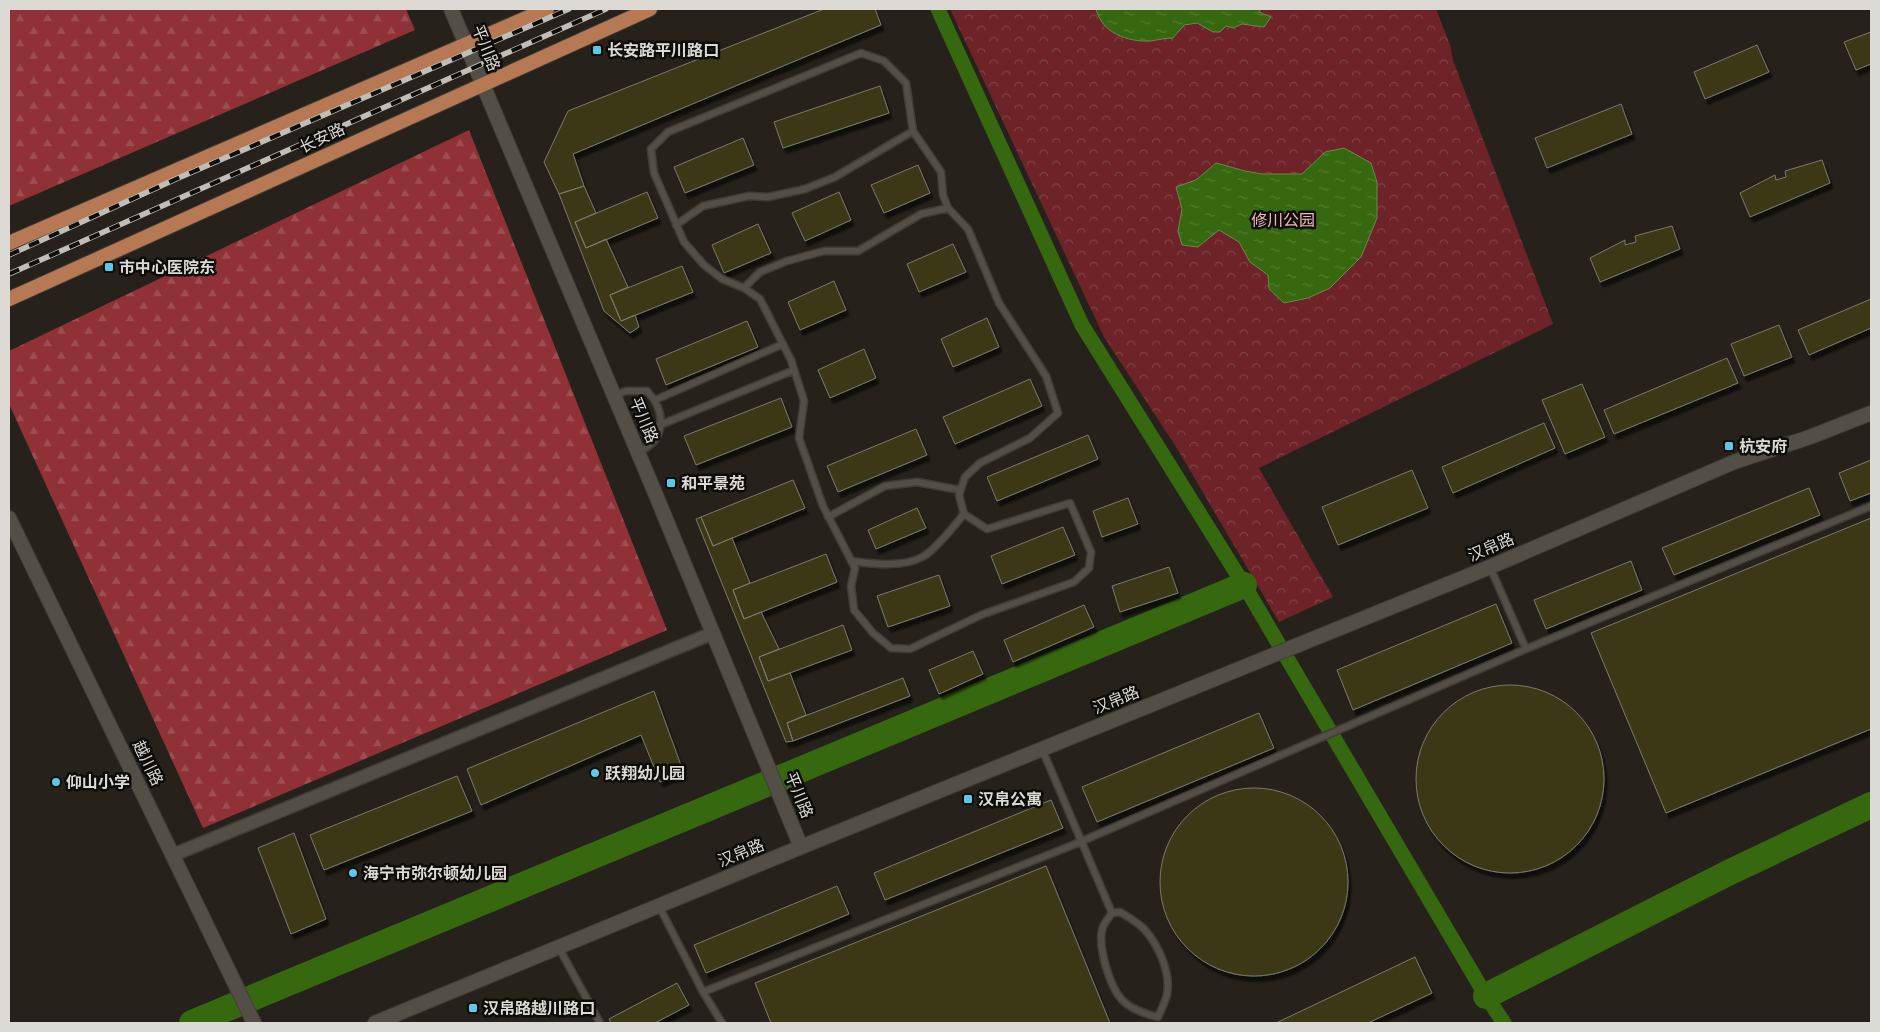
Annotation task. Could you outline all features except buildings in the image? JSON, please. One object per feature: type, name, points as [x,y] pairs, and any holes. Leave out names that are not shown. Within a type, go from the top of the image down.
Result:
[{"type":"main road","name":"长安路","points":[[9,243],[548,9]]},
{"type":"main road","name":"长安路","points":[[9,299],[650,9]]},
{"type":"street","name":"平川路","points":[[451,9],[481,84],[638,452],[801,847]]},
{"type":"street","name":"汉帛路","points":[[375,1023],[1314,637],[1490,567],[1734,462],[1810,437],[1871,412]]},
{"type":"street","name":"越川路","points":[[9,518],[254,1023]]},
{"type":"street","points":[[173,855],[713,633]]},
{"type":"lane","points":[[861,53],[884,61],[906,83],[913,131],[942,172],[943,195],[948,208],[968,229],[999,303],[1046,376],[1058,413],[1030,438],[980,463],[965,477],[959,495],[964,514],[987,529],[1070,503],[1091,552],[1089,568],[1074,582],[981,615],[910,649],[892,648],[872,633],[854,610],[851,586],[855,568],[828,517],[799,438],[804,400],[791,360],[760,299],[744,288],[722,279],[704,265],[684,242],[654,173],[651,149],[668,132],[861,53]]},
{"type":"lane","points":[[676,225],[703,206],[749,196],[768,198],[805,189],[835,176],[913,131]]},
{"type":"lane","points":[[744,288],[760,272],[786,261],[824,251],[858,251],[921,214],[948,208]]},
{"type":"lane","points":[[656,400],[783,344]]},
{"type":"lane","points":[[660,425],[794,370]]},
{"type":"lane","points":[[614,395],[626,391],[647,391],[656,400],[660,418],[659,434],[648,448],[638,452]]},
{"type":"lane","points":[[828,517],[885,486],[917,482],[960,490]]},
{"type":"lane","points":[[703,992],[1082,841],[1526,649],[1871,506]]},
{"type":"lane","points":[[851,561],[897,564],[923,557],[952,530],[964,514]]},
{"type":"lane","points":[[1490,567],[1526,649]]},
{"type":"lane","points":[[1042,749],[1112,914]]},
{"type":"lane","points":[[659,906],[703,992],[722,1023]]},
{"type":"lane","points":[[1120,912],[1133,920],[1145,930],[1159,950],[1166,974],[1167,995],[1159,1020],[1141,1012],[1122,1000],[1107,972],[1100,944],[1102,928],[1112,914],[1120,912]]},
{"type":"lane","points":[[559,948],[600,1023]]},
{"type":"green space","points":[[9,9],[406,9],[415,30],[9,206]]},
{"type":"green space","name":"修川公园","points":[[950,9],[1436,9],[1450,45],[1453,60],[1553,324],[1259,468],[1333,597],[1279,622],[1178,450],[1104,337]]},
{"type":"green space","points":[[469,130],[667,630],[203,828],[9,404],[9,351]]},
{"type":"water","points":[[1096,9],[1261,9],[1259,12],[1271,17],[1264,27],[1242,24],[1233,28],[1226,26],[1220,32],[1213,32],[1197,23],[1184,25],[1173,38],[1141,41],[1124,38],[1110,30],[1099,17]]},
{"type":"water","points":[[1344,148],[1371,163],[1377,182],[1377,218],[1361,257],[1330,288],[1308,298],[1284,303],[1269,289],[1268,275],[1250,262],[1239,242],[1219,230],[1198,247],[1182,245],[1178,231],[1182,209],[1176,187],[1196,180],[1216,163],[1262,174],[1302,174],[1325,152]]},
{"type":"waterway","points":[[938,9],[1082,325],[1244,585],[1486,996],[1504,1023]]},
{"type":"waterway","points":[[192,1023],[1244,585]]},
{"type":"waterway","points":[[1486,996],[1728,873],[1871,805]]},
{"type":"railway","points":[[9,255],[176,179],[569,9]]},
{"type":"railway","points":[[9,274],[606,9]]},
{"type":"place","name":"长安路平川路口","points":[[597,50]]},
{"type":"place","name":"市中心医院东","points":[[109,267]]},
{"type":"place","name":"杭安府","points":[[1729,446]]},
{"type":"place","name":"和平景苑","points":[[671,483]]},
{"type":"place","name":"跃翔幼儿园","points":[[595,773]]},
{"type":"place","name":"仰山小学","points":[[56,782]]},
{"type":"place","name":"汉帛公寓","points":[[968,799]]},
{"type":"place","name":"海宁市弥尔顿幼儿园","points":[[353,873]]},
{"type":"place","name":"汉帛路越川路口","points":[[473,1008]]}]
